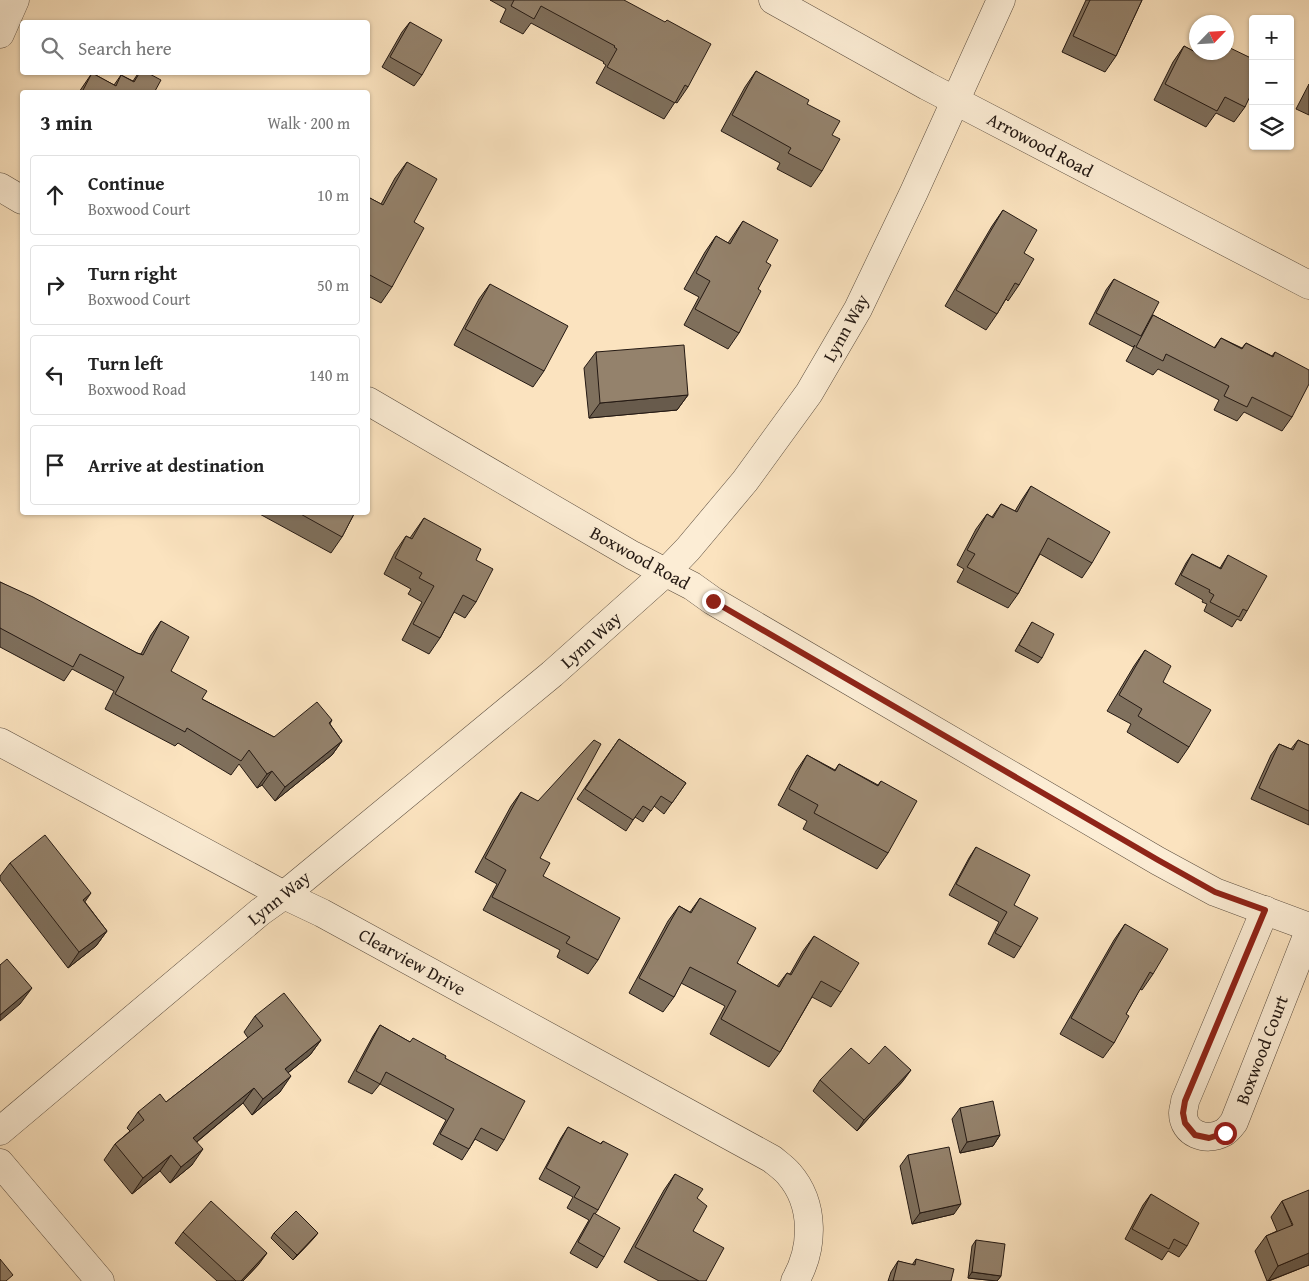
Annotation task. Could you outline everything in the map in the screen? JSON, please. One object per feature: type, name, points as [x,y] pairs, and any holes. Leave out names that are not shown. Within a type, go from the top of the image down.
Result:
[{"type":"street","points":[[0,34],[16,0]]},
{"type":"street","name":"Arrowood Road","points":[[773,0],[927,86],[1309,285]]},
{"type":"street","name":"Lynn Way","points":[[0,1131],[260,912],[552,674],[688,549],[745,481],[809,393],[858,309],[914,192],[1001,0]]},
{"type":"street","points":[[0,187],[20,199]]},
{"type":"street","name":"Boxwood Road","points":[[370,402],[664,573],[692,586],[713,601],[1215,892],[1309,927]]},
{"type":"street","name":"Clearview Drive","points":[[0,742],[322,913],[772,1159],[790,1174],[806,1204],[810,1228],[809,1241],[806,1256],[795,1281]]},
{"type":"street","name":"Boxwood Court","points":[[1265,910],[1185,1101],[1183,1113],[1185,1123],[1195,1135],[1209,1138],[1225,1133],[1234,1122],[1309,931]]},
{"type":"street","points":[[0,1163],[100,1281]]},
{"type":"building","points":[[514,0],[624,0],[665,22],[667,20],[711,44],[688,87],[685,85],[675,103],[607,67],[617,49],[615,46],[541,6],[534,19],[511,6]]},
{"type":"building","points":[[1090,0],[1142,0],[1116,56],[1073,36]]},
{"type":"building","points":[[410,22],[442,40],[422,75],[390,57]]},
{"type":"building","points":[[1184,46],[1189,49],[1189,60],[1234,60],[1234,50],[1249,57],[1249,98],[1245,107],[1225,97],[1217,111],[1165,84]]},
{"type":"building","points":[[756,71],[809,100],[807,104],[840,121],[832,135],[840,139],[822,171],[788,153],[791,148],[732,115]]},
{"type":"building","points":[[91,75],[96,75],[116,86],[121,75],[134,82],[138,75],[152,75],[161,80],[156,90],[83,90]]},
{"type":"building","points":[[407,162],[437,179],[414,222],[424,228],[392,287],[370,275],[370,198],[383,205]]},
{"type":"building","points":[[1003,210],[1037,230],[1024,253],[1034,259],[1019,285],[1015,283],[997,314],[956,290]]},
{"type":"building","points":[[743,221],[778,240],[766,262],[771,265],[758,289],[761,291],[739,333],[695,309],[710,281],[696,273],[716,236],[730,244]]},
{"type":"building","points":[[1114,279],[1159,302],[1141,336],[1096,313]]},
{"type":"building","points":[[490,284],[568,326],[544,371],[465,329]]},
{"type":"building","points":[[1153,315],[1215,348],[1221,338],[1242,349],[1246,343],[1273,357],[1275,352],[1309,370],[1309,384],[1292,417],[1252,397],[1247,407],[1224,396],[1229,386],[1166,354],[1163,361],[1136,347]]},
{"type":"building","points":[[684,345],[688,395],[600,403],[596,352]]},
{"type":"building","points":[[1031,486],[1110,532],[1092,563],[1048,538],[1018,594],[967,567],[975,554],[967,550],[987,514],[993,518],[1001,504],[1017,512]]},
{"type":"building","points":[[302,515],[353,515],[342,537]]},
{"type":"building","points":[[424,518],[481,549],[476,560],[493,569],[476,602],[463,595],[440,638],[413,624],[434,586],[419,578],[422,573],[395,558],[406,536],[412,539]]},
{"type":"building","points":[[1192,554],[1221,569],[1228,555],[1267,576],[1247,611],[1243,609],[1239,617],[1210,602],[1214,595],[1209,592],[1210,590],[1181,575]]},
{"type":"building","points":[[0,582],[33,597],[143,655],[161,621],[189,637],[171,671],[207,691],[202,699],[274,737],[317,702],[332,720],[329,723],[342,741],[285,787],[272,771],[267,774],[249,750],[241,761],[187,728],[185,732],[115,694],[124,677],[80,654],[73,667],[0,628]]},
{"type":"building","points":[[1032,622],[1054,634],[1042,658],[1019,645]]},
{"type":"building","points":[[1145,650],[1171,666],[1163,682],[1211,710],[1189,747],[1138,716],[1142,709],[1119,695]]},
{"type":"building","points":[[619,739],[686,783],[672,803],[661,796],[651,811],[643,806],[633,820],[585,789]]},
{"type":"building","points":[[594,740],[601,744],[540,858],[550,863],[543,876],[620,918],[598,960],[566,943],[570,937],[492,897],[506,870],[485,858],[521,792],[538,801]]},
{"type":"building","points":[[1298,740],[1309,745],[1309,811],[1259,788],[1279,744],[1293,750]]},
{"type":"building","points":[[807,755],[835,771],[839,764],[878,786],[881,781],[917,801],[888,853],[814,813],[818,805],[789,789]]},
{"type":"building","points":[[45,835],[91,893],[83,900],[107,931],[79,952],[10,863]]},
{"type":"building","points":[[976,847],[1030,875],[1014,905],[1038,918],[1021,947],[995,933],[1007,912],[956,884]]},
{"type":"building","points":[[700,898],[756,928],[737,963],[779,987],[787,973],[791,975],[814,936],[859,963],[841,992],[821,981],[780,1052],[721,1019],[736,991],[690,967],[674,997],[639,978],[679,906],[691,913]]},
{"type":"building","points":[[1125,924],[1168,949],[1153,974],[1150,972],[1126,1014],[1129,1016],[1114,1043],[1071,1018]]},
{"type":"building","points":[[7,959],[32,988],[0,1015],[0,965]]},
{"type":"building","points":[[284,993],[321,1040],[285,1069],[291,1076],[263,1099],[254,1088],[193,1138],[203,1149],[181,1167],[171,1155],[143,1178],[115,1144],[144,1120],[138,1112],[160,1094],[166,1102],[263,1026],[255,1016]]},
{"type":"building","points":[[380,1025],[410,1042],[413,1038],[446,1056],[445,1058],[525,1101],[504,1140],[481,1128],[469,1149],[440,1134],[454,1109],[386,1072],[380,1084],[356,1071]]},
{"type":"building","points":[[885,1046],[911,1070],[864,1120],[820,1080],[851,1048],[869,1064]]},
{"type":"building","points":[[993,1101],[1000,1135],[967,1142],[960,1108]]},
{"type":"building","points":[[568,1127],[601,1144],[603,1141],[628,1154],[598,1210],[574,1197],[580,1187],[546,1168]]},
{"type":"building","points":[[949,1147],[961,1204],[920,1213],[908,1155]]},
{"type":"building","points":[[675,1174],[703,1189],[697,1198],[707,1206],[693,1231],[724,1248],[706,1281],[699,1281],[635,1247]]},
{"type":"building","points":[[1309,1190],[1309,1253],[1278,1266],[1266,1236],[1293,1225],[1282,1201]]},
{"type":"building","points":[[1151,1194],[1199,1223],[1187,1246],[1174,1239],[1169,1249],[1132,1229]]},
{"type":"building","points":[[211,1201],[267,1253],[241,1281],[236,1281],[183,1232]]},
{"type":"building","points":[[296,1211],[318,1233],[297,1255],[274,1233]]},
{"type":"building","points":[[594,1213],[620,1228],[604,1257],[578,1242]]},
{"type":"building","points":[[976,1240],[1005,1244],[1001,1276],[972,1272]]},
{"type":"building","points":[[0,1259],[13,1275],[6,1281],[0,1281]]},
{"type":"building","points":[[916,1259],[954,1269],[951,1281],[893,1281],[898,1261],[915,1265]]},
{"type":"route","points":[[713,601],[1215,892],[1265,910],[1185,1101],[1183,1113],[1185,1123],[1195,1135],[1209,1138],[1225,1133]]}]
